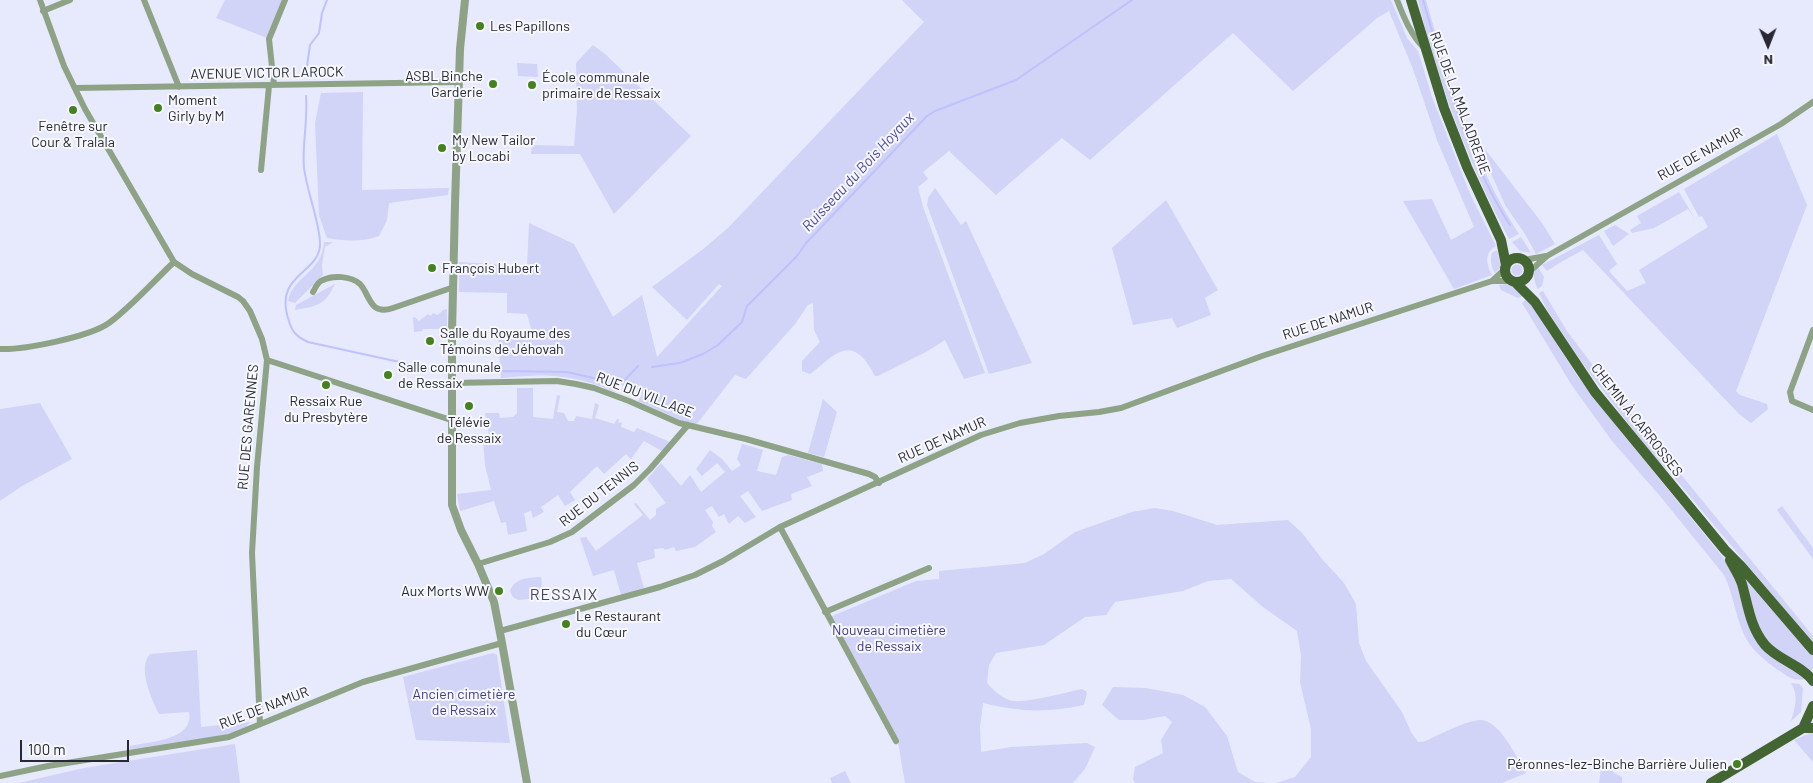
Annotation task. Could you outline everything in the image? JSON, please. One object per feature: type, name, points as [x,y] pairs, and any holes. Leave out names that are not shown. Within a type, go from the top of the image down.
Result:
[{"type":"main road","name":"RUE DE LA MALADRERIE","points":[[1411,0],[1425,49],[1456,140],[1501,240],[1506,267]]},
{"type":"main road","name":"RUE DE LA MALADRERIE","points":[[1501,240],[1521,259]]},
{"type":"main road","points":[[1521,259],[1528,266],[1528,274],[1522,281],[1513,281],[1506,276],[1506,267],[1511,260],[1521,259]]},
{"type":"main road","name":"CHEMIN À CARROSSES","points":[[1528,274],[1535,302]]},
{"type":"main road","name":"CHEMIN À CARROSSES","points":[[1513,281],[1535,302],[1595,392],[1725,550],[1813,650]]},
{"type":"main road","name":"CHEMIN À CARROSSES","points":[[1725,550],[1742,584],[1757,634],[1772,653],[1803,671],[1813,681]]},
{"type":"main road","points":[[1711,783],[1808,728],[1813,706]]},
{"type":"street","name":"RUE DES GARENNES","points":[[40,0],[64,66],[75,88],[174,262],[192,274],[243,301],[262,339],[267,360],[257,467],[252,553],[260,724]]},
{"type":"street","points":[[43,11],[70,0]]},
{"type":"street","points":[[144,0],[179,87]]},
{"type":"street","points":[[261,170],[272,86],[269,39],[285,0]]},
{"type":"street","points":[[465,0],[459,82],[455,204],[452,504],[461,530],[494,602],[527,783]]},
{"type":"street","points":[[1397,0],[1409,29],[1425,49]]},
{"type":"street","name":"AVENUE VICTOR LAROCK","points":[[75,88],[459,82]]},
{"type":"street","name":"RUE DE NAMUR","points":[[1528,274],[1547,256],[1781,124],[1813,102]]},
{"type":"street","name":"RUE DE NAMUR","points":[[1521,259],[1547,256]]},
{"type":"street","points":[[0,349],[29,347],[92,331],[108,324],[174,262]]},
{"type":"street","name":"RUE DE NAMUR","points":[[1492,281],[1506,267]]},
{"type":"street","points":[[313,292],[317,284],[322,280],[350,278],[360,284],[374,306],[384,310],[454,286]]},
{"type":"street","name":"RUE DE NAMUR","points":[[500,631],[660,587],[695,575],[723,561],[780,527],[879,483],[966,441],[995,430],[1059,416],[1121,408],[1262,356],[1492,281],[1513,281]]},
{"type":"street","points":[[1813,330],[1790,386],[1791,399],[1794,403],[1813,410]]},
{"type":"street","points":[[267,360],[452,420]]},
{"type":"street","name":"RUE DU VILLAGE","points":[[452,383],[557,381],[594,388],[691,426],[746,439],[869,474],[875,477],[879,483]]},
{"type":"street","name":"RUE DU TENNIS","points":[[478,564],[550,542],[572,532],[634,485],[691,426]]},
{"type":"street","points":[[780,527],[896,741]]},
{"type":"street","points":[[825,612],[929,568]]},
{"type":"street","name":"RUE DE NAMUR","points":[[0,776],[48,766],[214,740],[239,734],[371,680],[502,643]]},
{"type":"green space","points":[[225,0],[283,0],[267,38],[216,18]]},
{"type":"green space","points":[[902,0],[1391,0],[1407,38],[1418,51],[1432,97],[1470,194],[1496,246],[1489,252],[1487,259],[1492,275],[1454,289],[1403,201],[1432,199],[1451,240],[1474,227],[1437,140],[1413,69],[1389,11],[1377,18],[1293,91],[1233,33],[1090,160],[1062,138],[996,195],[949,151],[923,172],[928,179],[918,187],[923,207],[985,373],[964,379],[945,340],[926,352],[878,376],[875,376],[861,356],[854,351],[848,350],[834,355],[810,374],[802,371],[802,361],[820,342],[814,330],[813,303],[808,305],[795,324],[746,379],[735,375],[696,425],[689,424],[638,401],[642,394],[619,384],[616,392],[560,376],[501,378],[498,337],[533,336],[527,314],[507,313],[507,293],[459,292],[459,262],[527,266],[529,223],[574,244],[613,317],[642,295],[657,357],[722,286],[719,284],[687,320],[652,287],[728,228],[924,22]]},
{"type":"green space","points":[[1418,0],[1426,0],[1453,91],[1475,150],[1488,179],[1519,234],[1509,239],[1485,192],[1455,119],[1437,69]]},
{"type":"green space","points":[[593,45],[605,54],[691,136],[614,214],[580,154],[531,154],[532,145],[574,146],[577,109],[576,63]]},
{"type":"green space","points":[[517,63],[537,64],[538,77],[518,76]]},
{"type":"green space","points":[[363,92],[362,190],[449,188],[448,195],[389,203],[387,220],[379,236],[353,240],[327,238],[319,215],[315,123],[321,93]]},
{"type":"green space","points":[[1777,134],[1807,205],[1736,391],[1740,395],[1767,404],[1768,409],[1751,423],[1739,414],[1583,250],[1547,271],[1542,265],[1599,235],[1617,264],[1609,271],[1627,291],[1646,283],[1639,270],[1708,227],[1702,216],[1699,217],[1684,189]]},
{"type":"green space","points":[[1474,135],[1542,223],[1555,244],[1536,254],[1505,205]]},
{"type":"green space","points":[[935,188],[961,225],[966,221],[1032,363],[989,374],[927,205],[928,198]]},
{"type":"green space","points":[[1679,192],[1695,219],[1688,209],[1654,228],[1632,233],[1630,230],[1641,223],[1637,216]]},
{"type":"green space","points":[[1166,200],[1218,290],[1205,298],[1211,315],[1177,328],[1172,318],[1133,325],[1112,248]]},
{"type":"green space","points":[[1615,225],[1629,234],[1613,246],[1604,231]]},
{"type":"green space","points":[[1521,237],[1531,253],[1520,251],[1512,242]]},
{"type":"green space","points":[[324,242],[333,242],[325,247],[322,265],[323,275],[295,303],[288,301],[295,286],[318,261]]},
{"type":"green space","points":[[1497,250],[1501,267],[1495,273],[1491,258],[1492,253]]},
{"type":"green space","points":[[1517,264],[1523,270],[1517,276],[1511,270]]},
{"type":"green space","points":[[1538,267],[1544,277],[1542,286],[1538,289],[1534,280],[1534,274]]},
{"type":"green space","points":[[335,284],[328,296],[320,303],[315,306],[295,310],[296,305]]},
{"type":"green space","points":[[1506,284],[1512,286],[1523,296],[1518,298],[1501,290],[1499,285]]},
{"type":"green space","points":[[1543,291],[1567,331],[1607,384],[1813,636],[1813,643],[1677,481],[1649,451],[1582,363],[1547,310],[1539,293]]},
{"type":"green space","points":[[1527,298],[1576,374],[1596,401],[1726,561],[1736,577],[1742,596],[1775,660],[1803,675],[1806,679],[1794,679],[1784,674],[1757,653],[1750,644],[1743,633],[1724,575],[1660,496],[1612,441],[1571,384],[1522,303]]},
{"type":"green space","points":[[447,309],[447,333],[441,333],[441,329],[423,329],[422,331],[414,332],[413,318],[415,317],[419,321],[428,314],[431,316],[433,313],[438,315]]},
{"type":"green space","points":[[517,388],[533,388],[533,417],[553,419],[557,395],[560,396],[557,412],[564,413],[568,421],[574,421],[576,416],[592,419],[595,403],[599,405],[595,418],[614,424],[619,419],[618,422],[622,423],[621,427],[634,432],[637,428],[670,442],[662,451],[644,441],[631,459],[626,454],[604,474],[597,466],[570,492],[575,500],[565,506],[558,495],[541,507],[544,512],[533,518],[531,511],[524,513],[527,531],[508,535],[506,522],[501,523],[494,501],[460,511],[457,494],[491,490],[485,465],[483,440],[490,440],[485,413],[499,413],[500,418],[513,417],[517,413]]},
{"type":"green space","points":[[823,399],[837,412],[824,457],[808,453]]},
{"type":"green space","points":[[40,403],[72,459],[22,486],[0,501],[0,409]]},
{"type":"green space","points":[[742,444],[763,450],[757,471],[776,475],[782,457],[788,455],[822,464],[823,471],[807,477],[812,486],[791,494],[792,500],[762,511],[748,491],[740,496],[756,517],[745,523],[738,516],[729,524],[724,514],[719,517],[712,506],[705,510],[713,522],[712,526],[716,532],[695,547],[676,551],[674,547],[665,550],[663,548],[654,549],[655,558],[637,563],[644,588],[621,595],[614,570],[593,576],[580,538],[586,537],[596,551],[643,515],[634,504],[636,503],[650,520],[656,515],[656,509],[666,503],[647,479],[661,463],[681,486],[690,475],[701,492],[725,472],[717,463],[702,476],[696,469],[710,450],[722,459],[732,471],[741,465],[737,459]]},
{"type":"green space","points":[[1782,506],[1813,548],[1813,559],[1777,510]]},
{"type":"green space","name":"Nouveau cimetière de Ressaix","points":[[1155,508],[1173,511],[1217,525],[1288,520],[1303,534],[1344,583],[1356,604],[1359,643],[1366,661],[1402,712],[1418,742],[1426,741],[1470,722],[1487,721],[1501,732],[1507,740],[1526,773],[1502,783],[1276,783],[1295,777],[1311,757],[1311,729],[1300,682],[1301,656],[1297,631],[1263,607],[1231,579],[1208,581],[1183,591],[1115,602],[1106,615],[1085,617],[1044,645],[996,653],[989,665],[987,683],[997,693],[1009,700],[1033,700],[1082,689],[1087,692],[1084,705],[1057,709],[1021,710],[983,703],[980,727],[981,752],[1011,747],[1087,743],[1095,747],[1085,769],[1073,783],[905,783],[897,737],[830,617],[916,581],[939,579],[939,571],[1025,563],[1044,554],[1075,532],[1132,512]]},
{"type":"green space","points":[[1740,568],[1813,655],[1813,669],[1810,672],[1771,647],[1756,626]]},
{"type":"green space","points":[[541,577],[543,597],[518,600],[513,597],[510,591],[515,583],[523,579]]},
{"type":"green space","points":[[197,650],[201,727],[250,722],[245,728],[230,734],[130,752],[130,746],[159,741],[178,734],[185,729],[189,721],[189,712],[159,714],[145,676],[146,660],[150,654]]},
{"type":"green space","name":"Ancien cimetière de Ressaix","points":[[493,653],[497,655],[510,743],[416,740],[403,677]]},
{"type":"green space","points":[[1791,683],[1799,684],[1803,688],[1801,712],[1791,721],[1796,697]]},
{"type":"green space","points":[[1113,687],[1146,688],[1183,695],[1205,707],[1227,736],[1238,772],[1255,782],[1269,783],[1135,783],[1133,779],[1135,767],[1163,753],[1161,740],[1172,722],[1165,716],[1143,720],[1119,720],[1102,705]]},
{"type":"green space","points":[[1813,732],[1813,762],[1794,740]]},
{"type":"green space","points":[[235,744],[240,783],[19,783],[84,768]]},
{"type":"green space","points":[[1611,768],[1614,773],[1622,777],[1622,783],[1599,783],[1601,770]]},
{"type":"green space","points":[[845,771],[851,783],[832,783],[830,778]]},
{"type":"waterway","points":[[306,73],[310,45],[319,33],[322,13],[327,0]]},
{"type":"waterway","name":"Ruisseau du Bois Hoyaux","points":[[652,367],[680,363],[703,354],[718,345],[742,322],[747,306],[797,256],[806,243],[927,116],[935,111],[1016,80],[1132,0]]},
{"type":"waterway","points":[[1423,0],[1449,87],[1469,145],[1481,173],[1510,225]]},
{"type":"waterway","name":"Ruisseau du Bois Hoyaux","points":[[306,96],[304,168],[318,225],[320,242],[319,253],[314,261],[292,283],[287,293],[286,305],[293,331],[308,342],[445,372]]},
{"type":"waterway","points":[[458,373],[509,371],[567,372],[622,383],[638,366]]},
{"type":"place","name":"Les Papillons","points":[[480,26]]},
{"type":"place","name":"ASBL Binche Garderie","points":[[493,84]]},
{"type":"place","name":"École communale primaire de Ressaix","points":[[532,85]]},
{"type":"place","name":"Moment Girly by M","points":[[158,108]]},
{"type":"place","name":"Fenêtre sur Cour & Tralala","points":[[73,110]]},
{"type":"place","name":"My New Tailor by Locabi","points":[[442,148]]},
{"type":"place","name":"François Hubert","points":[[432,268]]},
{"type":"place","name":"Salle du Royaume des Témoins de Jéhovah","points":[[430,341]]},
{"type":"place","name":"Salle communale de Ressaix","points":[[388,375]]},
{"type":"place","name":"Ressaix Rue du Presbytère","points":[[326,385]]},
{"type":"place","name":"Télévie de Ressaix","points":[[469,406]]},
{"type":"place","name":"Aux Morts WW","points":[[499,591]]},
{"type":"place","name":"Le Restaurant du Cœur","points":[[566,624]]},
{"type":"place","name":"Péronnes-lez-Binche Barrière Julien","points":[[1737,764]]},
{"type":"district","name":"RESSAIX","points":[[564,595]]}]
